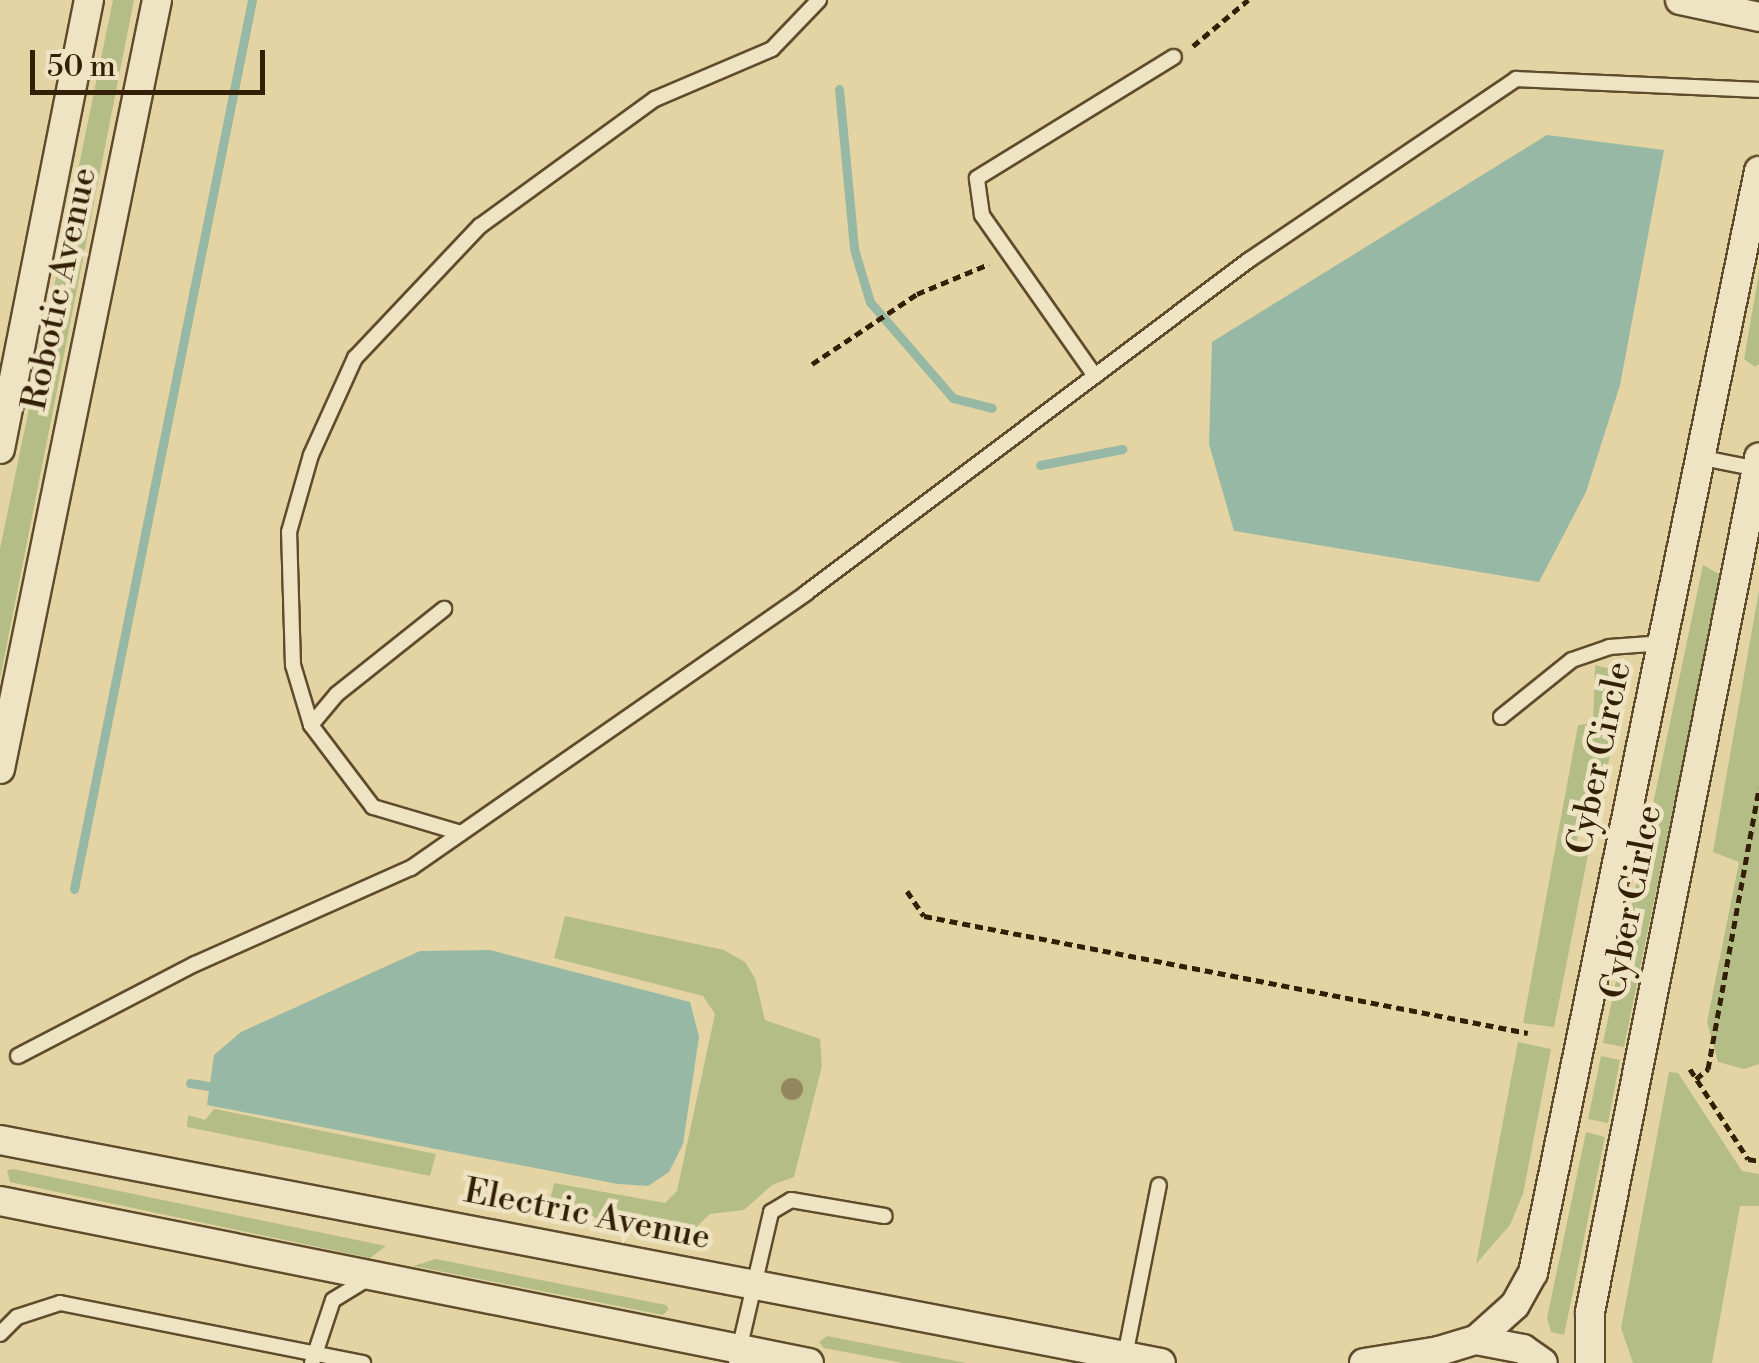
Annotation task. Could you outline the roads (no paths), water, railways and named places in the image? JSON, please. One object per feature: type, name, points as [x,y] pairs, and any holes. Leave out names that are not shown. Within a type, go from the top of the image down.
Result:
[{"type":"street","name":"Robotic Avenue","points":[[0,449],[90,0]]},
{"type":"street","name":"Robotic Avenue","points":[[0,769],[156,0]]},
{"type":"street","points":[[1680,0],[1759,16]]},
{"type":"street","name":"Cyber Circle","points":[[1476,1340],[1515,1305],[1533,1272],[1759,171]]},
{"type":"street","name":"Cyber Cirlce","points":[[1590,1363],[1590,1312],[1758,465]]},
{"type":"street","name":"Electric Avenue","points":[[0,1140],[1160,1363]]},
{"type":"street","points":[[0,1201],[374,1275],[738,1356],[809,1363]]},
{"type":"street","points":[[1364,1363],[1433,1357],[1476,1340],[1523,1349],[1542,1363]]},
{"type":"lane","points":[[461,833],[373,807],[310,724],[293,665],[289,532],[310,455],[355,358],[480,226],[655,99],[772,49],[819,0]]},
{"type":"lane","points":[[1095,376],[982,215],[977,178],[1174,57]]},
{"type":"lane","points":[[18,1056],[195,964],[410,868],[806,593],[1250,260],[1516,79],[1759,90]]},
{"type":"lane","points":[[1703,458],[1758,465]]},
{"type":"lane","points":[[310,724],[337,694],[444,608]]},
{"type":"lane","points":[[1500,717],[1572,660],[1608,647],[1664,643]]},
{"type":"lane","points":[[1125,1356],[1159,1185]]},
{"type":"lane","points":[[738,1356],[764,1220],[779,1205],[808,1200],[884,1216]]},
{"type":"lane","points":[[313,1358],[332,1300],[374,1275]]},
{"type":"lane","points":[[0,1334],[17,1317],[60,1303],[313,1358],[363,1363]]},
{"type":"waterway","points":[[74,889],[252,0]]},
{"type":"waterway","points":[[839,89],[854,249],[870,302],[953,398],[992,408]]},
{"type":"waterway","points":[[1040,465],[1122,449]]},
{"type":"waterway","points":[[190,1083],[220,1088]]}]
